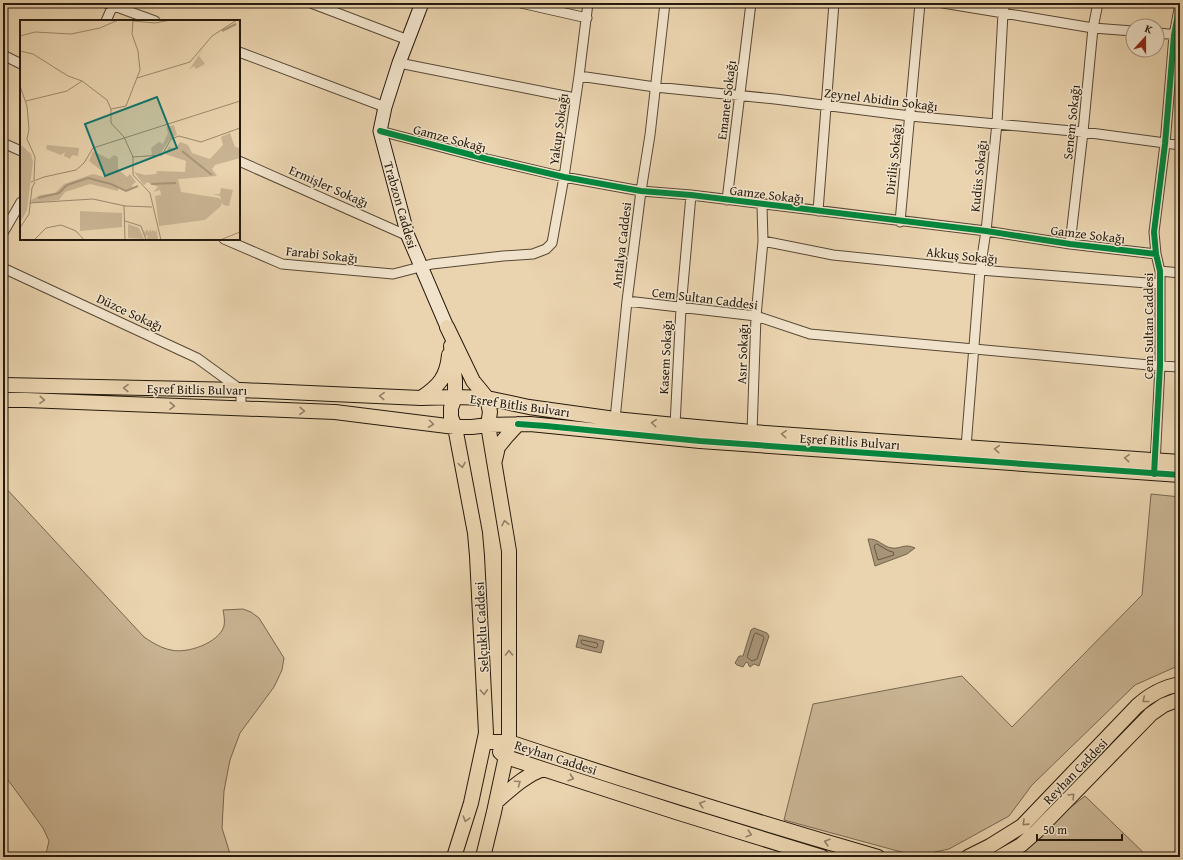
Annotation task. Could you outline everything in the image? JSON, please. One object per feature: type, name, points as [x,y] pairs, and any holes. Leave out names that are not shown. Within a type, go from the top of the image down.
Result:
[{"type":"main road","name":"Trabzon Caddesi","points":[[422,3],[384,107],[380,131],[408,236],[420,267],[473,381],[487,398]]},
{"type":"main road","name":"Selçuklu Caddesi","points":[[447,327],[453,355],[455,380],[455,397],[451,408],[451,417],[455,427],[475,533],[486,733],[471,803],[454,857]]},
{"type":"main road","points":[[421,398],[432,391],[441,381],[448,368],[449,350],[447,327]]},
{"type":"main road","name":"Eşref Bitlis Bulvarı","points":[[3,385],[241,390],[421,398],[487,398],[529,407],[615,419],[752,432],[966,447],[1154,467],[1180,475]]},
{"type":"main road","name":"Selçuklu Caddesi","points":[[483,857],[509,742],[509,551],[488,425],[490,412],[487,398]]},
{"type":"main road","name":"Eşref Bitlis Bulvarı","points":[[3,400],[335,412],[455,427],[518,424],[554,426],[700,441],[1154,467],[1180,462]]},
{"type":"main road","points":[[494,462],[498,447],[518,424]]},
{"type":"main road","name":"Reyhan Caddesi","points":[[968,857],[990,846],[1022,826],[1148,696],[1160,690],[1180,684]]},
{"type":"main road","name":"Reyhan Caddesi","points":[[1000,857],[1021,846],[1037,831],[1151,714],[1164,705],[1180,699]]},
{"type":"main road","name":"Reyhan Caddesi","points":[[484,742],[509,742],[668,794],[878,857]]},
{"type":"main road","name":"Reyhan Caddesi","points":[[484,742],[506,757],[822,857]]},
{"type":"main road","points":[[496,802],[514,786],[534,772],[543,769]]},
{"type":"street","points":[[310,3],[408,40]]},
{"type":"street","points":[[521,3],[587,18]]},
{"type":"street","name":"Yakup Sokağı","points":[[420,267],[440,263],[533,254],[546,249],[552,243],[579,76],[588,3]]},
{"type":"street","name":"Antalya Caddesi","points":[[615,419],[640,191],[650,135],[665,3]]},
{"type":"street","name":"Emanet Sokağı","points":[[727,200],[751,3]]},
{"type":"street","points":[[818,212],[834,3]]},
{"type":"street","name":"Diriliş Sokağı","points":[[900,222],[920,3]]},
{"type":"street","points":[[943,3],[1093,28],[1125,30]]},
{"type":"street","name":"Kudüs Sokağı","points":[[966,447],[980,270],[986,231],[997,123],[1003,13],[1005,3]]},
{"type":"street","name":"Senem Sokağı","points":[[1070,244],[1084,132],[1093,28],[1098,3]]},
{"type":"street","points":[[106,20],[111,4],[152,20]]},
{"type":"street","name":"Cem Sultan Caddesi","points":[[1154,467],[1160,366],[1160,271],[1156,254],[1154,232],[1180,4]]},
{"type":"street","points":[[1165,34],[1177,35]]},
{"type":"street","points":[[240,52],[384,107]]},
{"type":"street","points":[[3,55],[20,64]]},
{"type":"street","points":[[399,63],[575,98]]},
{"type":"street","name":"Zeynel Abidin Sokağı","points":[[579,76],[655,87],[910,116],[1084,132],[1180,145]]},
{"type":"street","name":"Gamze Sokağı","points":[[380,131],[486,159],[640,191],[691,195],[818,212],[986,231],[1070,244],[1156,254]]},
{"type":"street","points":[[3,143],[20,150]]},
{"type":"street","name":"Ermişler Sokağı","points":[[240,161],[408,236]]},
{"type":"street","name":"Kasem Sokağı","points":[[674,425],[681,308],[691,195]]},
{"type":"street","points":[[3,233],[20,204]]},
{"type":"street","name":"Asır Sokağı","points":[[752,432],[756,316],[763,241],[762,205]]},
{"type":"street","name":"Farabi Sokağı","points":[[226,240],[282,264],[393,274],[420,267]]},
{"type":"street","name":"Akkuş Sokağı","points":[[763,241],[833,254],[980,270],[1160,284]]},
{"type":"street","name":"Düzce Sokağı","points":[[3,268],[197,358],[241,390]]},
{"type":"street","points":[[1160,271],[1180,273]]},
{"type":"street","name":"Cem Sultan Caddesi","points":[[627,301],[756,316],[810,334],[1180,367]]},
{"type":"street","points":[[241,390],[241,409]]},
{"type":"shaded area","points":[[3,485],[144,637],[157,645],[171,650],[178,651],[193,649],[209,642],[221,632],[224,626],[223,610],[243,609],[251,612],[259,618],[284,658],[282,670],[274,687],[240,733],[230,760],[224,791],[222,828],[231,857],[41,857],[46,853],[49,841],[43,828],[3,773]]},
{"type":"shaded area","points":[[1151,494],[1180,497],[1180,665],[1135,685],[1032,785],[1009,816],[949,849],[916,856],[784,820],[813,704],[962,676],[1012,727],[1142,595]]},
{"type":"shaded area","points":[[1085,796],[1148,857],[1007,857]]},
{"type":"water","points":[[868,539],[875,540],[892,548],[908,546],[915,548],[907,554],[875,566]]},
{"type":"water","points":[[754,628],[767,633],[769,636],[759,666],[754,664],[750,667],[746,662],[743,667],[737,665],[735,663],[739,656],[743,656],[751,630]]},
{"type":"water","points":[[579,635],[604,641],[601,653],[576,647]]},
{"type":"cycle path","points":[[1154,474],[1160,366],[1160,271],[1156,254],[1154,232],[1165,144],[1174,35],[1180,4]]},
{"type":"cycle path","points":[[380,131],[487,159],[564,177],[641,191],[691,195],[986,231],[1070,244],[1156,254]]},
{"type":"cycle path","points":[[518,424],[700,441],[1180,475]]}]
